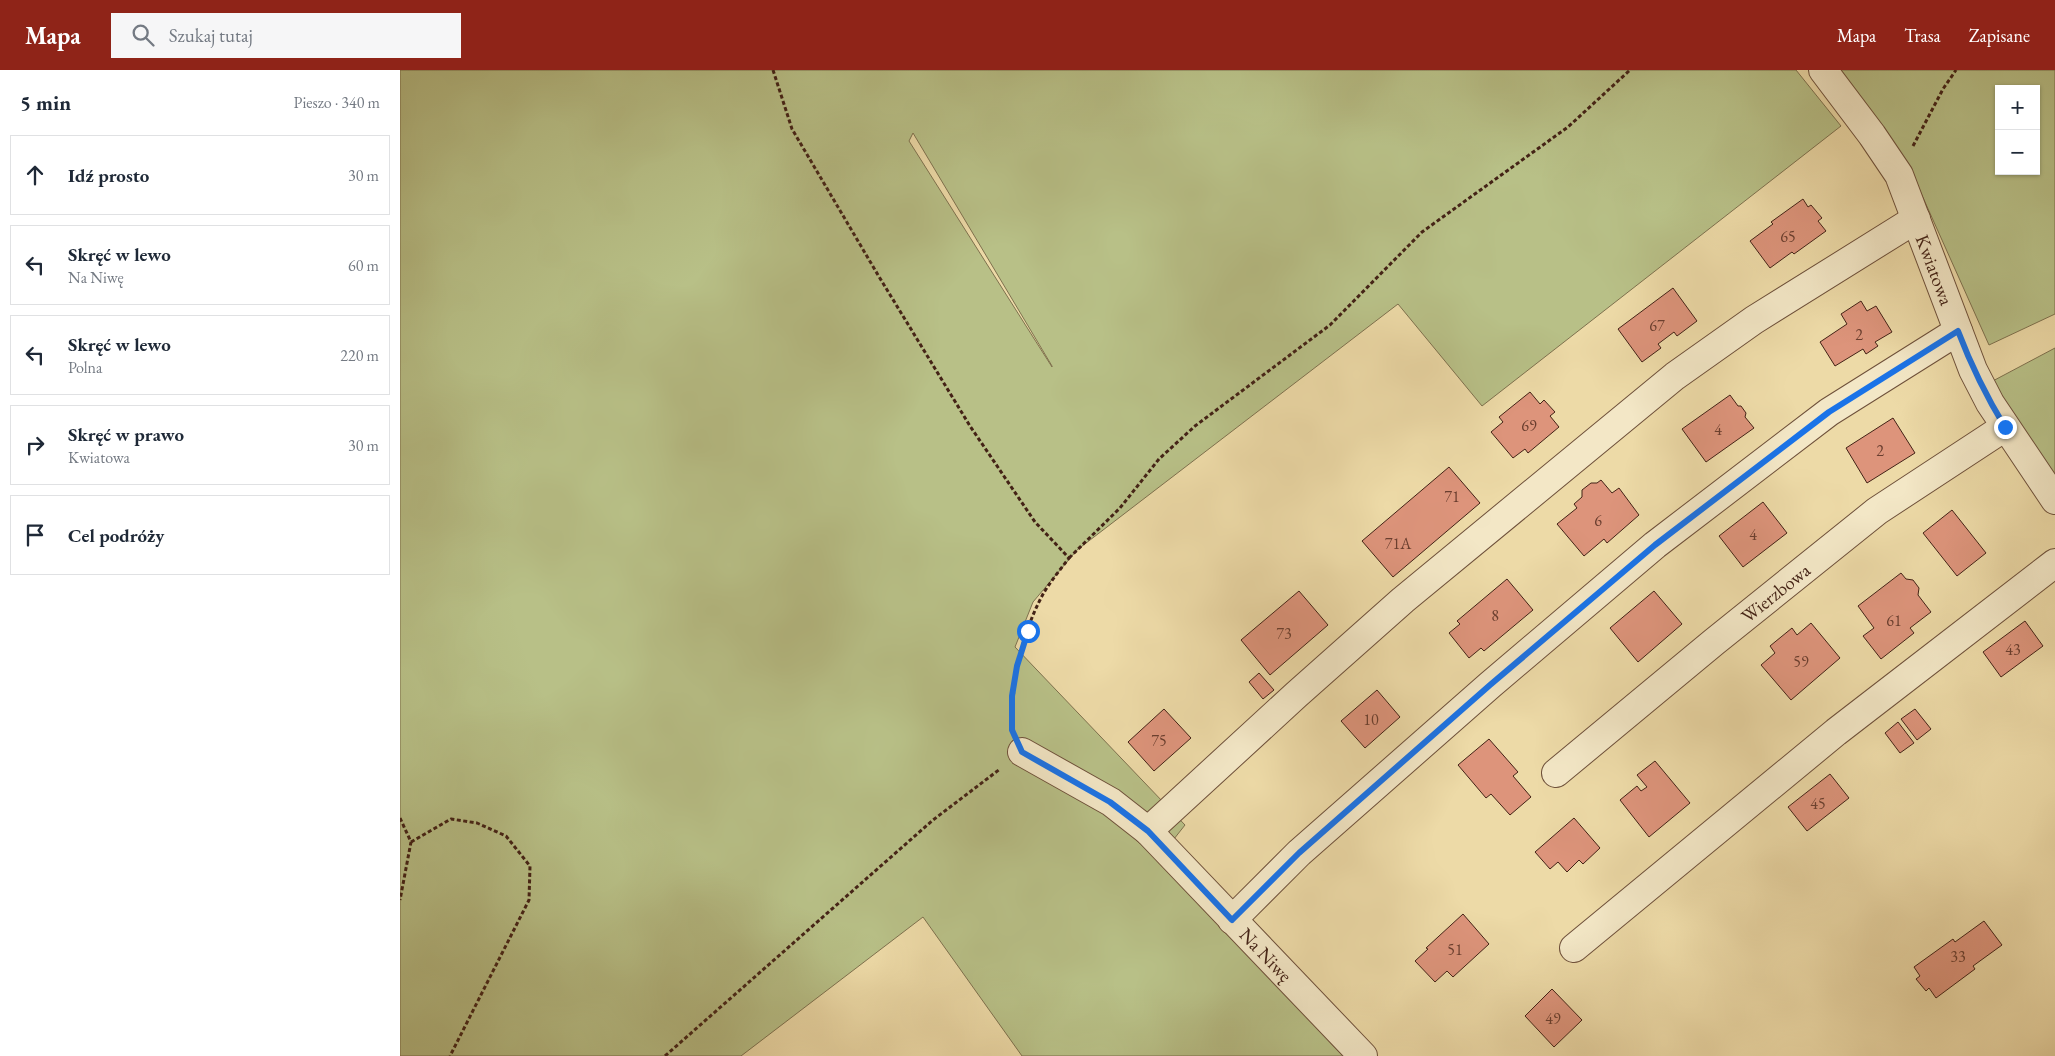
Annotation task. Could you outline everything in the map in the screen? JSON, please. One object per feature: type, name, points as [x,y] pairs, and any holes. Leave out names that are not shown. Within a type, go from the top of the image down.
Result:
[{"type":"street","name":"Kwiatowa","points":[[1823,70],[1872,135],[1899,176],[1974,370],[1990,403],[2055,500]]},
{"type":"street","points":[[1148,831],[1403,600],[1660,388],[1754,320],[1916,219]]},
{"type":"street","points":[[1232,920],[1299,853],[1490,685],[1655,545],[1829,412],[1958,331]]},
{"type":"street","name":"Wierzbowa","points":[[1556,773],[1714,642],[1878,511],[2005,427]]},
{"type":"street","points":[[1574,948],[1836,732],[2055,563]]},
{"type":"street","name":"Na Niwę","points":[[1022,752],[1110,802],[1148,831],[1363,1056]]},
{"type":"path","points":[[773,70],[792,128],[898,309],[970,426],[1035,522],[1069,558]]},
{"type":"path","points":[[665,1056],[933,820],[1022,752],[1012,730],[1012,696],[1017,666],[1028,631],[1043,595],[1069,558],[1120,508],[1159,459],[1195,426],[1330,325],[1422,232],[1568,127],[1630,70]]},
{"type":"path","points":[[1899,176],[1943,89],[1956,70]]},
{"type":"path","points":[[400,818],[411,842],[400,900]]},
{"type":"path","points":[[411,842],[451,819],[476,823],[506,836],[530,866],[529,900],[450,1056]]},
{"type":"green space","points":[[400,70],[1796,70],[1841,126],[1482,406],[1398,304],[1077,550],[1033,602],[1015,647],[1185,825],[1159,858],[1343,1056],[1022,1056],[923,917],[741,1056],[400,1056]],"holes":[[[913,133],[1052,366],[909,141]]]},
{"type":"green space","points":[[1834,70],[2055,70],[2055,314],[1989,345],[1912,173]]},
{"type":"green space","points":[[2055,348],[2055,482],[1989,383]]},
{"type":"building","points":[[1803,199],[1808,207],[1811,205],[1822,218],[1818,221],[1826,231],[1794,254],[1792,252],[1770,268],[1750,241],[1773,224],[1771,222]]},
{"type":"building","points":[[1673,288],[1697,321],[1677,336],[1674,332],[1658,344],[1661,348],[1642,362],[1618,329]]},
{"type":"building","points":[[1861,301],[1867,311],[1876,306],[1892,332],[1875,342],[1878,346],[1866,354],[1863,349],[1835,366],[1820,342],[1847,324],[1841,314]]},
{"type":"building","points":[[1530,392],[1540,404],[1544,400],[1555,412],[1550,416],[1559,427],[1528,453],[1525,449],[1513,458],[1491,432],[1503,422],[1499,417]]},
{"type":"building","points":[[1730,395],[1738,406],[1741,406],[1746,413],[1745,417],[1754,428],[1706,462],[1682,429]]},
{"type":"building","points":[[1893,418],[1915,453],[1867,483],[1846,448]]},
{"type":"building","points":[[1449,467],[1480,503],[1393,577],[1362,541]]},
{"type":"building","points":[[1601,480],[1612,493],[1619,488],[1639,515],[1607,543],[1604,539],[1584,556],[1557,524],[1577,508],[1574,504],[1582,497],[1582,490],[1591,483],[1597,483]]},
{"type":"building","points":[[1763,502],[1787,533],[1743,567],[1719,536]]},
{"type":"building","points":[[1952,510],[1986,553],[1957,576],[1923,533]]},
{"type":"building","points":[[1901,573],[1906,579],[1913,580],[1919,588],[1918,595],[1931,612],[1910,628],[1914,633],[1881,659],[1863,636],[1874,628],[1858,606]]},
{"type":"building","points":[[1507,579],[1533,610],[1484,651],[1481,648],[1469,658],[1449,633],[1460,624],[1457,621]]},
{"type":"building","points":[[1299,591],[1328,625],[1270,675],[1241,640]]},
{"type":"building","points":[[1654,591],[1682,624],[1638,662],[1610,628]]},
{"type":"building","points":[[2025,621],[2043,646],[2001,677],[1983,652]]},
{"type":"building","points":[[1811,623],[1840,658],[1791,700],[1761,665],[1775,653],[1770,646],[1792,628],[1797,635]]},
{"type":"building","points":[[1259,673],[1274,690],[1263,699],[1249,682]]},
{"type":"building","points":[[1377,690],[1400,717],[1365,748],[1341,721]]},
{"type":"building","points":[[1164,709],[1191,738],[1154,771],[1128,742]]},
{"type":"building","points":[[1915,709],[1931,729],[1917,740],[1901,719]]},
{"type":"building","points":[[1898,722],[1914,743],[1900,753],[1885,733]]},
{"type":"building","points":[[1489,739],[1518,772],[1513,776],[1531,797],[1510,815],[1491,794],[1486,798],[1458,765]]},
{"type":"building","points":[[1655,761],[1690,803],[1649,837],[1620,800],[1637,786],[1641,791],[1647,787],[1637,775]]},
{"type":"building","points":[[1830,774],[1849,798],[1807,831],[1788,807]]},
{"type":"building","points":[[1574,818],[1600,848],[1583,864],[1579,860],[1567,872],[1558,862],[1550,869],[1535,852]]},
{"type":"building","points":[[1463,914],[1489,944],[1453,977],[1447,971],[1435,982],[1415,961],[1428,949],[1426,948]]},
{"type":"building","points":[[1984,921],[2002,945],[1973,966],[1975,969],[1936,998],[1929,988],[1926,991],[1916,979],[1920,976],[1914,967],[1953,939],[1955,942]]},
{"type":"building","points":[[1552,989],[1582,1020],[1554,1047],[1525,1016]]},
{"type":"route","points":[[1028,631],[1017,666],[1012,696],[1012,730],[1022,752],[1110,802],[1148,831],[1232,920],[1299,853],[1490,685],[1655,545],[1829,412],[1958,331],[1990,403],[2005,427]]}]
